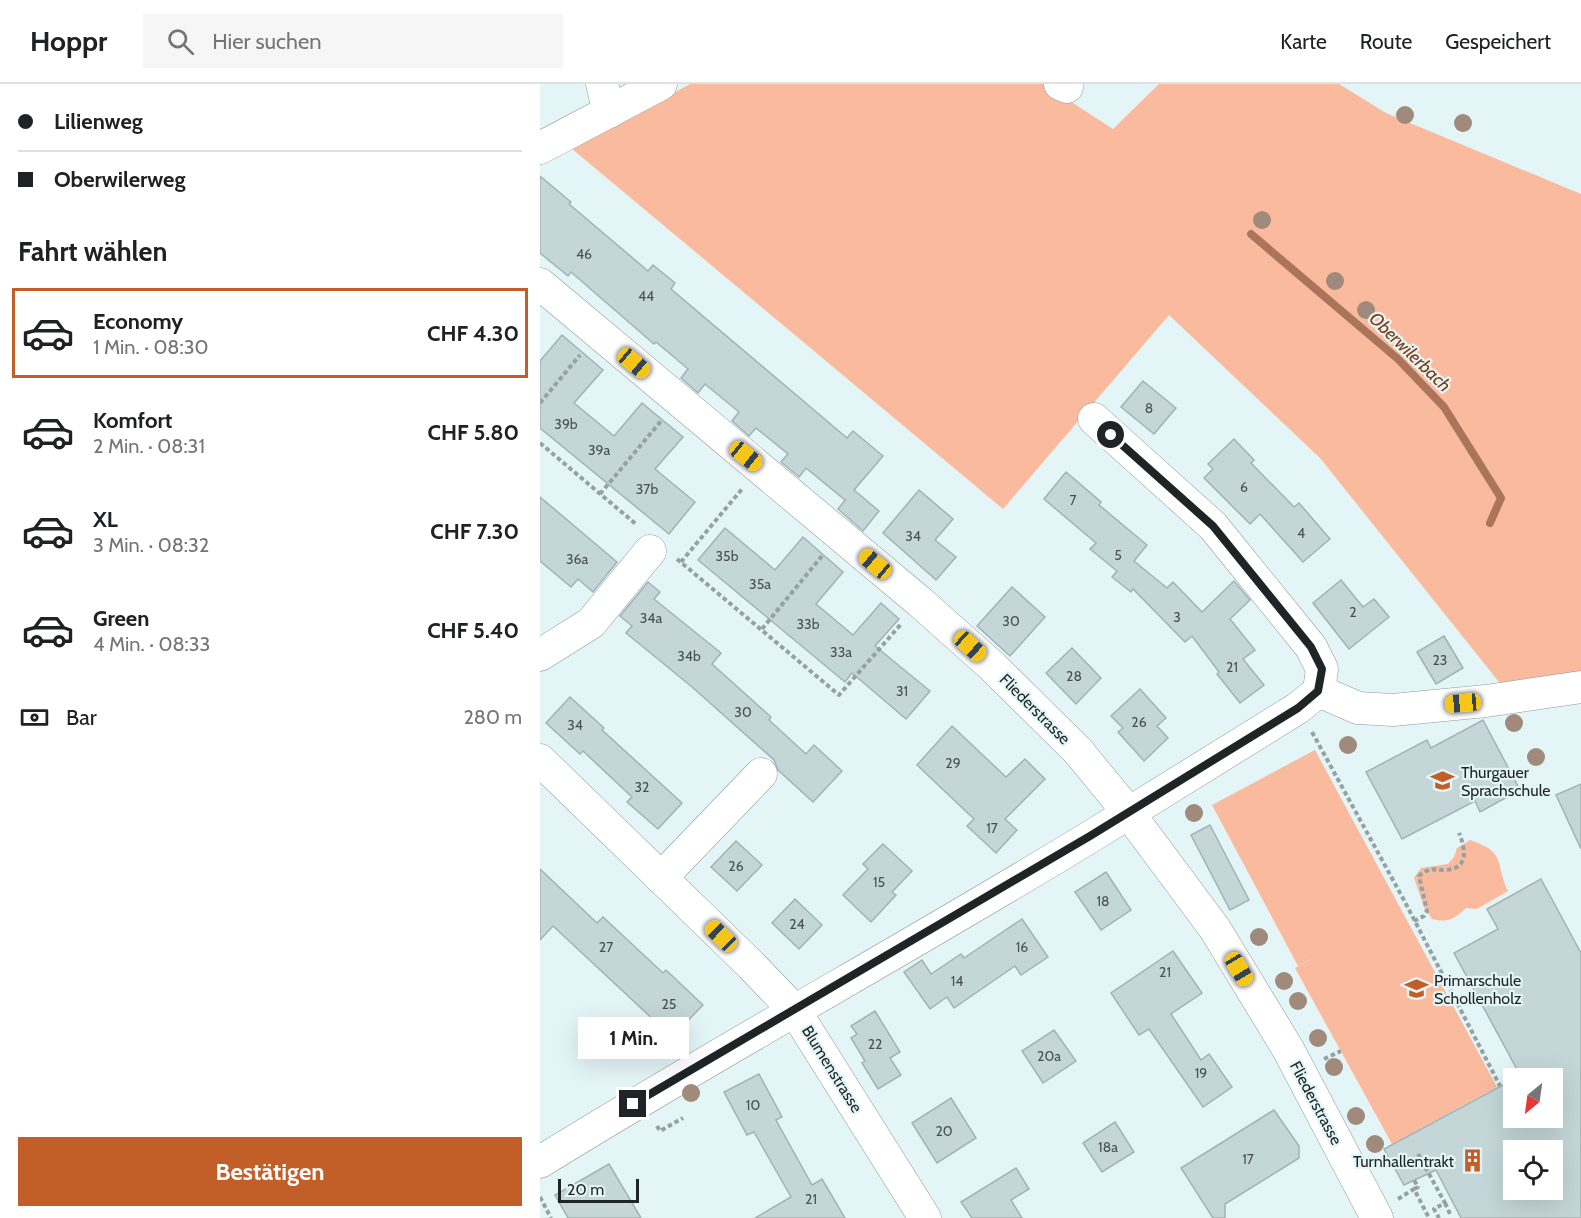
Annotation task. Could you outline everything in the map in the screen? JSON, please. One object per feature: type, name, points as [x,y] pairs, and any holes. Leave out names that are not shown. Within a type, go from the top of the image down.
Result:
[{"type":"street","points":[[540,148],[606,98],[661,84]]},
{"type":"street","name":"Fliederstrasse","points":[[540,284],[920,602],[993,667],[1078,750],[1128,812],[1215,928],[1288,1049],[1376,1215]]},
{"type":"street","points":[[540,1162],[665,1085],[795,1011],[1128,812],[1308,700],[1322,669],[1311,647],[1213,526],[1094,419]]},
{"type":"street","points":[[540,656],[591,623],[655,545]]},
{"type":"street","points":[[1308,700],[1358,708],[1393,710],[1486,701],[1581,687]]},
{"type":"street","name":"Blumenstrasse","points":[[540,760],[795,1011],[924,1218]]},
{"type":"street","points":[[661,878],[761,774]]},
{"type":"path","points":[[540,403],[598,333]]},
{"type":"path","points":[[600,494],[679,400]]},
{"type":"path","points":[[540,443],[655,545],[681,562],[839,695],[920,602]]},
{"type":"path","points":[[681,562],[760,468]]},
{"type":"path","points":[[762,629],[840,534]]},
{"type":"path","points":[[1308,700],[1320,744],[1500,1086]]},
{"type":"path","points":[[1414,921],[1424,916],[1427,911],[1419,876],[1425,870],[1433,868],[1448,870],[1458,866],[1466,850],[1459,833]]},
{"type":"path","points":[[1399,906],[1405,902]]},
{"type":"path","points":[[1418,1154],[1450,1214]]},
{"type":"path","points":[[1376,1215],[1418,1187],[1414,1180]]},
{"type":"path","points":[[1414,1189],[1430,1218]]},
{"type":"path","points":[[540,1197],[551,1218]]},
{"type":"path","points":[[1439,1218],[1434,1209],[1444,1203]]},
{"type":"shaded area","points":[[690,84],[1044,84],[1113,129],[1159,84],[1339,84],[1386,113],[1581,194],[1581,681],[1507,692],[1320,458],[1169,315],[1003,509],[571,148]]},
{"type":"shaded area","points":[[1315,750],[1497,1087],[1392,1144],[1295,968],[1323,953],[1298,966],[1212,805]]},
{"type":"shaded area","points":[[1470,840],[1490,849],[1495,854],[1508,891],[1477,909],[1466,908],[1451,919],[1443,921],[1432,919],[1424,907],[1414,878],[1421,868],[1448,864],[1457,848]]},
{"type":"building","points":[[540,176],[571,202],[569,204],[648,271],[653,265],[675,283],[671,289],[847,438],[853,431],[883,456],[854,490],[879,511],[863,531],[838,509],[846,499],[806,468],[799,477],[781,462],[788,454],[756,428],[749,436],[732,421],[739,412],[705,384],[698,393],[681,378],[688,369],[656,342],[654,344],[571,272],[568,276],[540,253]]},
{"type":"building","points":[[562,335],[603,370],[574,403],[614,436],[642,403],[683,437],[655,469],[695,502],[669,534],[540,428],[540,361]]},
{"type":"building","points":[[1143,381],[1176,408],[1154,434],[1121,407]]},
{"type":"building","points":[[1234,439],[1254,460],[1251,463],[1294,507],[1299,503],[1330,539],[1303,562],[1260,514],[1250,524],[1204,478],[1213,469],[1208,464]]},
{"type":"building","points":[[1066,472],[1101,502],[1099,505],[1147,545],[1134,561],[1167,588],[1173,582],[1202,612],[1234,581],[1250,600],[1230,619],[1255,650],[1243,659],[1264,685],[1240,703],[1217,674],[1219,672],[1192,636],[1185,642],[1133,589],[1131,592],[1112,577],[1117,571],[1090,549],[1096,543],[1044,499]]},
{"type":"building","points":[[919,490],[953,519],[935,540],[956,557],[936,580],[883,533]]},
{"type":"building","points":[[540,497],[617,562],[593,592],[578,579],[571,587],[540,561]]},
{"type":"building","points":[[725,528],[775,570],[803,537],[843,572],[816,604],[853,635],[881,603],[899,619],[875,646],[930,691],[906,719],[852,673],[845,682],[698,560]]},
{"type":"building","points":[[1341,580],[1363,607],[1374,599],[1389,617],[1349,649],[1313,603]]},
{"type":"building","points":[[648,582],[660,592],[654,599],[721,653],[712,664],[771,717],[769,720],[806,754],[814,745],[842,771],[813,802],[778,770],[774,760],[692,687],[626,633],[632,626],[620,616]]},
{"type":"building","points":[[1012,587],[1045,617],[1010,656],[977,626]]},
{"type":"building","points":[[1444,636],[1463,668],[1436,684],[1417,652]]},
{"type":"building","points":[[1072,648],[1101,678],[1076,704],[1046,673]]},
{"type":"building","points":[[1140,689],[1166,718],[1157,726],[1168,738],[1144,761],[1118,732],[1123,728],[1111,716]]},
{"type":"building","points":[[570,697],[604,728],[602,730],[682,803],[658,829],[627,802],[632,797],[583,751],[580,754],[546,723]]},
{"type":"building","name":"Thurgauer Sprachschule","points":[[1483,720],[1520,790],[1480,812],[1475,801],[1402,839],[1366,772],[1427,740],[1431,748]]},
{"type":"building","points":[[952,726],[1006,777],[1025,759],[1045,779],[1005,819],[1017,830],[996,853],[967,826],[974,819],[917,765]]},
{"type":"building","points":[[1581,784],[1581,849],[1556,795]]},
{"type":"building","points":[[1210,825],[1249,900],[1230,910],[1191,835]]},
{"type":"building","points":[[736,841],[762,865],[737,891],[711,867]]},
{"type":"building","points":[[883,844],[912,871],[892,892],[896,895],[871,922],[843,895],[868,869],[863,864]]},
{"type":"building","points":[[540,869],[597,923],[603,917],[663,973],[666,970],[703,1005],[672,1037],[553,926],[540,940]]},
{"type":"building","points":[[1106,872],[1131,910],[1101,930],[1075,892]]},
{"type":"building","points":[[1541,879],[1581,953],[1581,1218],[1461,1218],[1436,1170],[1404,1185],[1384,1149],[1503,1085],[1503,1128],[1563,1128],[1563,1068],[1516,1068],[1454,953],[1498,929],[1487,909]]},
{"type":"building","points":[[795,899],[822,925],[799,949],[772,923]]},
{"type":"building","points":[[1022,919],[1048,957],[1021,975],[1015,966],[954,1008],[947,997],[930,1009],[904,972],[922,960],[931,974],[961,954],[964,958]]},
{"type":"building","points":[[1173,951],[1202,993],[1171,1014],[1201,1060],[1209,1054],[1232,1087],[1203,1107],[1149,1029],[1139,1035],[1111,993]]},
{"type":"building","points":[[875,1011],[900,1052],[890,1058],[901,1075],[878,1089],[862,1063],[865,1061],[851,1038],[857,1034],[851,1026]]},
{"type":"building","points":[[1054,1030],[1076,1061],[1043,1083],[1022,1051]]},
{"type":"building","points":[[759,1074],[782,1117],[776,1120],[812,1185],[822,1179],[845,1218],[755,1218],[791,1197],[754,1132],[747,1135],[724,1092]]},
{"type":"building","points":[[951,1098],[976,1138],[937,1163],[912,1123]]},
{"type":"building","points":[[1274,1110],[1299,1146],[1299,1158],[1225,1204],[1225,1218],[1213,1218],[1181,1168]]},
{"type":"building","points":[[1115,1122],[1134,1152],[1102,1172],[1083,1143]]},
{"type":"building","points":[[609,1164],[641,1218],[568,1218],[555,1195]]},
{"type":"building","points":[[1016,1168],[1029,1189],[1011,1200],[1022,1218],[972,1218],[961,1202]]},
{"type":"waterway","name":"Oberwilerbach","points":[[1251,234],[1398,359],[1444,407],[1501,498],[1490,523]]},
{"type":"place","name":"Thurgauer Sprachschule","points":[[1443,781]]},
{"type":"place","name":"Primarschule Schollenholz","points":[[1416,989]]},
{"type":"place","name":"Turnhallentrakt","points":[[1472,1161]]},
{"type":"route","points":[[633,1104],[1090,836],[1298,708],[1318,691],[1322,669],[1311,647],[1213,526],[1111,435]]}]
